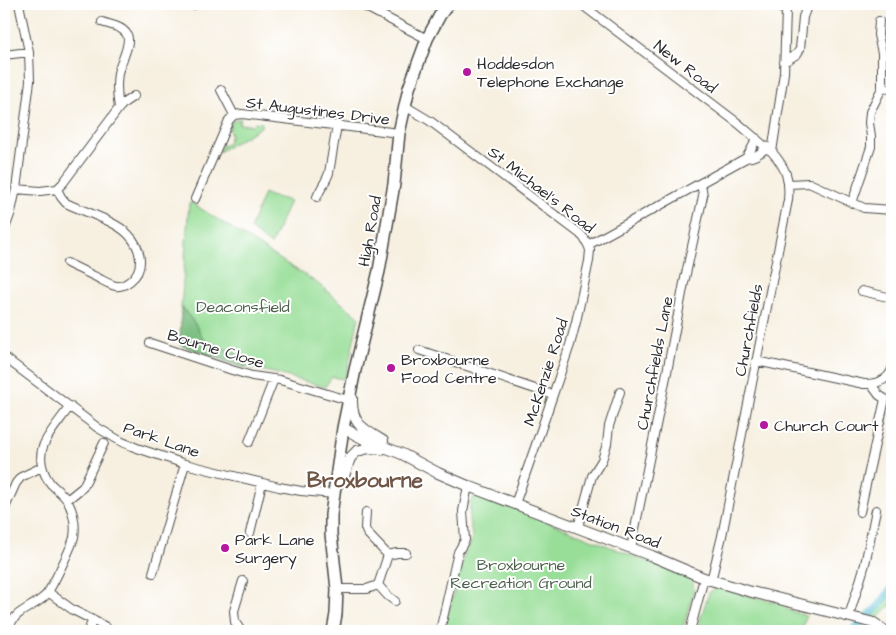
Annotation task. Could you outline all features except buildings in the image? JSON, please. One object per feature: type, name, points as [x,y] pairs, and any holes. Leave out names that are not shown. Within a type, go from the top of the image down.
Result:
[{"type":"main road","name":"High Road","points":[[333,631],[337,589],[331,534],[331,515],[348,400],[379,271],[394,184],[399,133],[409,88],[428,39],[448,4]]},
{"type":"main road","points":[[352,386],[352,412],[356,421],[361,427],[402,454]]},
{"type":"main road","points":[[343,428],[356,421]]},
{"type":"main road","name":"Station Road","points":[[343,428],[468,486],[578,527],[708,580],[860,619],[885,631]]},
{"type":"main road","points":[[334,491],[344,476],[350,458],[357,451],[365,448],[376,448],[402,454]]},
{"type":"street","points":[[4,231],[11,212],[16,189],[30,81],[29,52],[19,4]]},
{"type":"street","points":[[186,4],[196,4]]},
{"type":"street","points":[[360,4],[428,39]]},
{"type":"street","name":"New Road","points":[[581,4],[739,124],[769,150]]},
{"type":"street","points":[[769,150],[782,88],[786,7],[771,4]]},
{"type":"street","points":[[784,62],[800,50],[803,17],[808,4]]},
{"type":"street","points":[[852,203],[868,158],[871,142],[870,112],[882,88],[882,53],[878,35],[879,21]]},
{"type":"street","points":[[102,22],[119,27],[128,37],[128,45],[118,74],[116,93],[119,108]]},
{"type":"street","points":[[4,55],[29,52]]},
{"type":"street","points":[[882,88],[892,89]]},
{"type":"street","name":"St Augustines Drive","points":[[220,90],[234,115]]},
{"type":"street","points":[[16,189],[40,191],[57,189],[63,184],[119,108],[134,96]]},
{"type":"street","name":"St Michael's Road","points":[[405,106],[468,148],[579,233],[588,245],[746,158],[752,158],[769,150]]},
{"type":"street","name":"St Augustines Drive","points":[[195,199],[229,120],[234,115],[242,114],[399,133]]},
{"type":"street","points":[[317,197],[320,188],[327,178],[337,125]]},
{"type":"street","points":[[746,158],[756,138]]},
{"type":"street","name":"Churchfields","points":[[690,631],[722,536],[788,200],[789,184],[782,165],[769,150]]},
{"type":"street","points":[[789,184],[809,183],[852,203],[870,209],[892,210]]},
{"type":"street","name":"Churchfields Lane","points":[[631,548],[702,196],[700,184]]},
{"type":"street","points":[[57,189],[66,203],[114,224],[125,231],[136,245],[140,267],[134,277],[127,283],[117,286],[67,264]]},
{"type":"street","name":"McKenzie Road","points":[[515,504],[570,345],[589,261],[590,250],[588,245]]},
{"type":"street","points":[[862,291],[892,298]]},
{"type":"street","name":"Bourne Close","points":[[150,343],[252,376],[287,382],[348,400]]},
{"type":"street","points":[[419,350],[553,395]]},
{"type":"street","name":"Park Lane","points":[[4,358],[98,428],[122,442],[145,452],[262,483],[301,491],[334,491]]},
{"type":"street","points":[[756,362],[864,384],[890,380],[892,369]]},
{"type":"street","name":"Bourne Close","points":[[249,442],[274,379]]},
{"type":"street","points":[[860,512],[889,398],[879,395],[871,384]]},
{"type":"street","points":[[578,527],[592,476],[602,460],[609,426],[620,392]]},
{"type":"street","points":[[6,630],[15,616],[41,599],[48,592],[70,551],[74,536],[71,508],[67,500],[48,480],[42,467],[41,456],[43,446],[70,406]]},
{"type":"street","points":[[67,500],[83,487],[104,444]]},
{"type":"street","points":[[153,573],[185,464]]},
{"type":"street","points":[[4,510],[18,480],[25,474],[42,467]]},
{"type":"street","points":[[250,532],[262,483]]},
{"type":"street","points":[[440,631],[458,552],[466,536],[463,511],[468,486]]},
{"type":"street","points":[[849,616],[864,565],[876,510]]},
{"type":"street","points":[[366,512],[365,528],[367,534],[388,555]]},
{"type":"street","points":[[388,555],[406,553]]},
{"type":"street","points":[[378,585],[388,555]]},
{"type":"street","points":[[241,631],[235,622],[234,612],[243,581]]},
{"type":"street","points":[[337,589],[367,589],[378,585]]},
{"type":"street","points":[[378,585],[395,601]]},
{"type":"street","points":[[48,592],[68,606],[106,627]]},
{"type":"street","points":[[88,631],[92,620]]},
{"type":"green space","points":[[241,119],[239,124],[252,125],[255,122],[262,123],[261,127],[219,152],[222,144],[223,146],[228,143],[231,134],[229,130],[231,122]]},
{"type":"green space","points":[[264,193],[290,201],[271,245],[250,229]]},
{"type":"green space","name":"Deaconsfield","points":[[189,203],[192,203],[317,283],[359,317],[344,379],[332,377],[325,387],[236,365],[180,345]]},
{"type":"green space","points":[[183,308],[196,325],[203,339],[241,356],[246,368],[180,345],[181,309]]},
{"type":"green space","name":"Broxbourne Recreation Ground","points":[[478,496],[511,507],[688,578],[693,583],[694,590],[682,631],[443,631],[465,553],[471,542],[470,505],[472,499]]},
{"type":"green space","points":[[716,587],[782,604],[788,610],[806,616],[802,631],[696,631],[709,593]]},
{"type":"green space","points":[[892,595],[892,605],[879,617],[874,616]]},
{"type":"waterway","points":[[879,4],[892,11]]},
{"type":"waterway","points":[[852,631],[878,607],[892,588]]},
{"type":"place","name":"Hoddesdon Telephone Exchange","points":[[467,72]]},
{"type":"place","name":"Broxbourne Food Centre","points":[[391,368]]},
{"type":"place","name":"Church Court","points":[[764,425]]},
{"type":"place","name":"Park Lane Surgery","points":[[225,548]]},
{"type":"district","name":"Broxbourne","points":[[365,480]]}]
